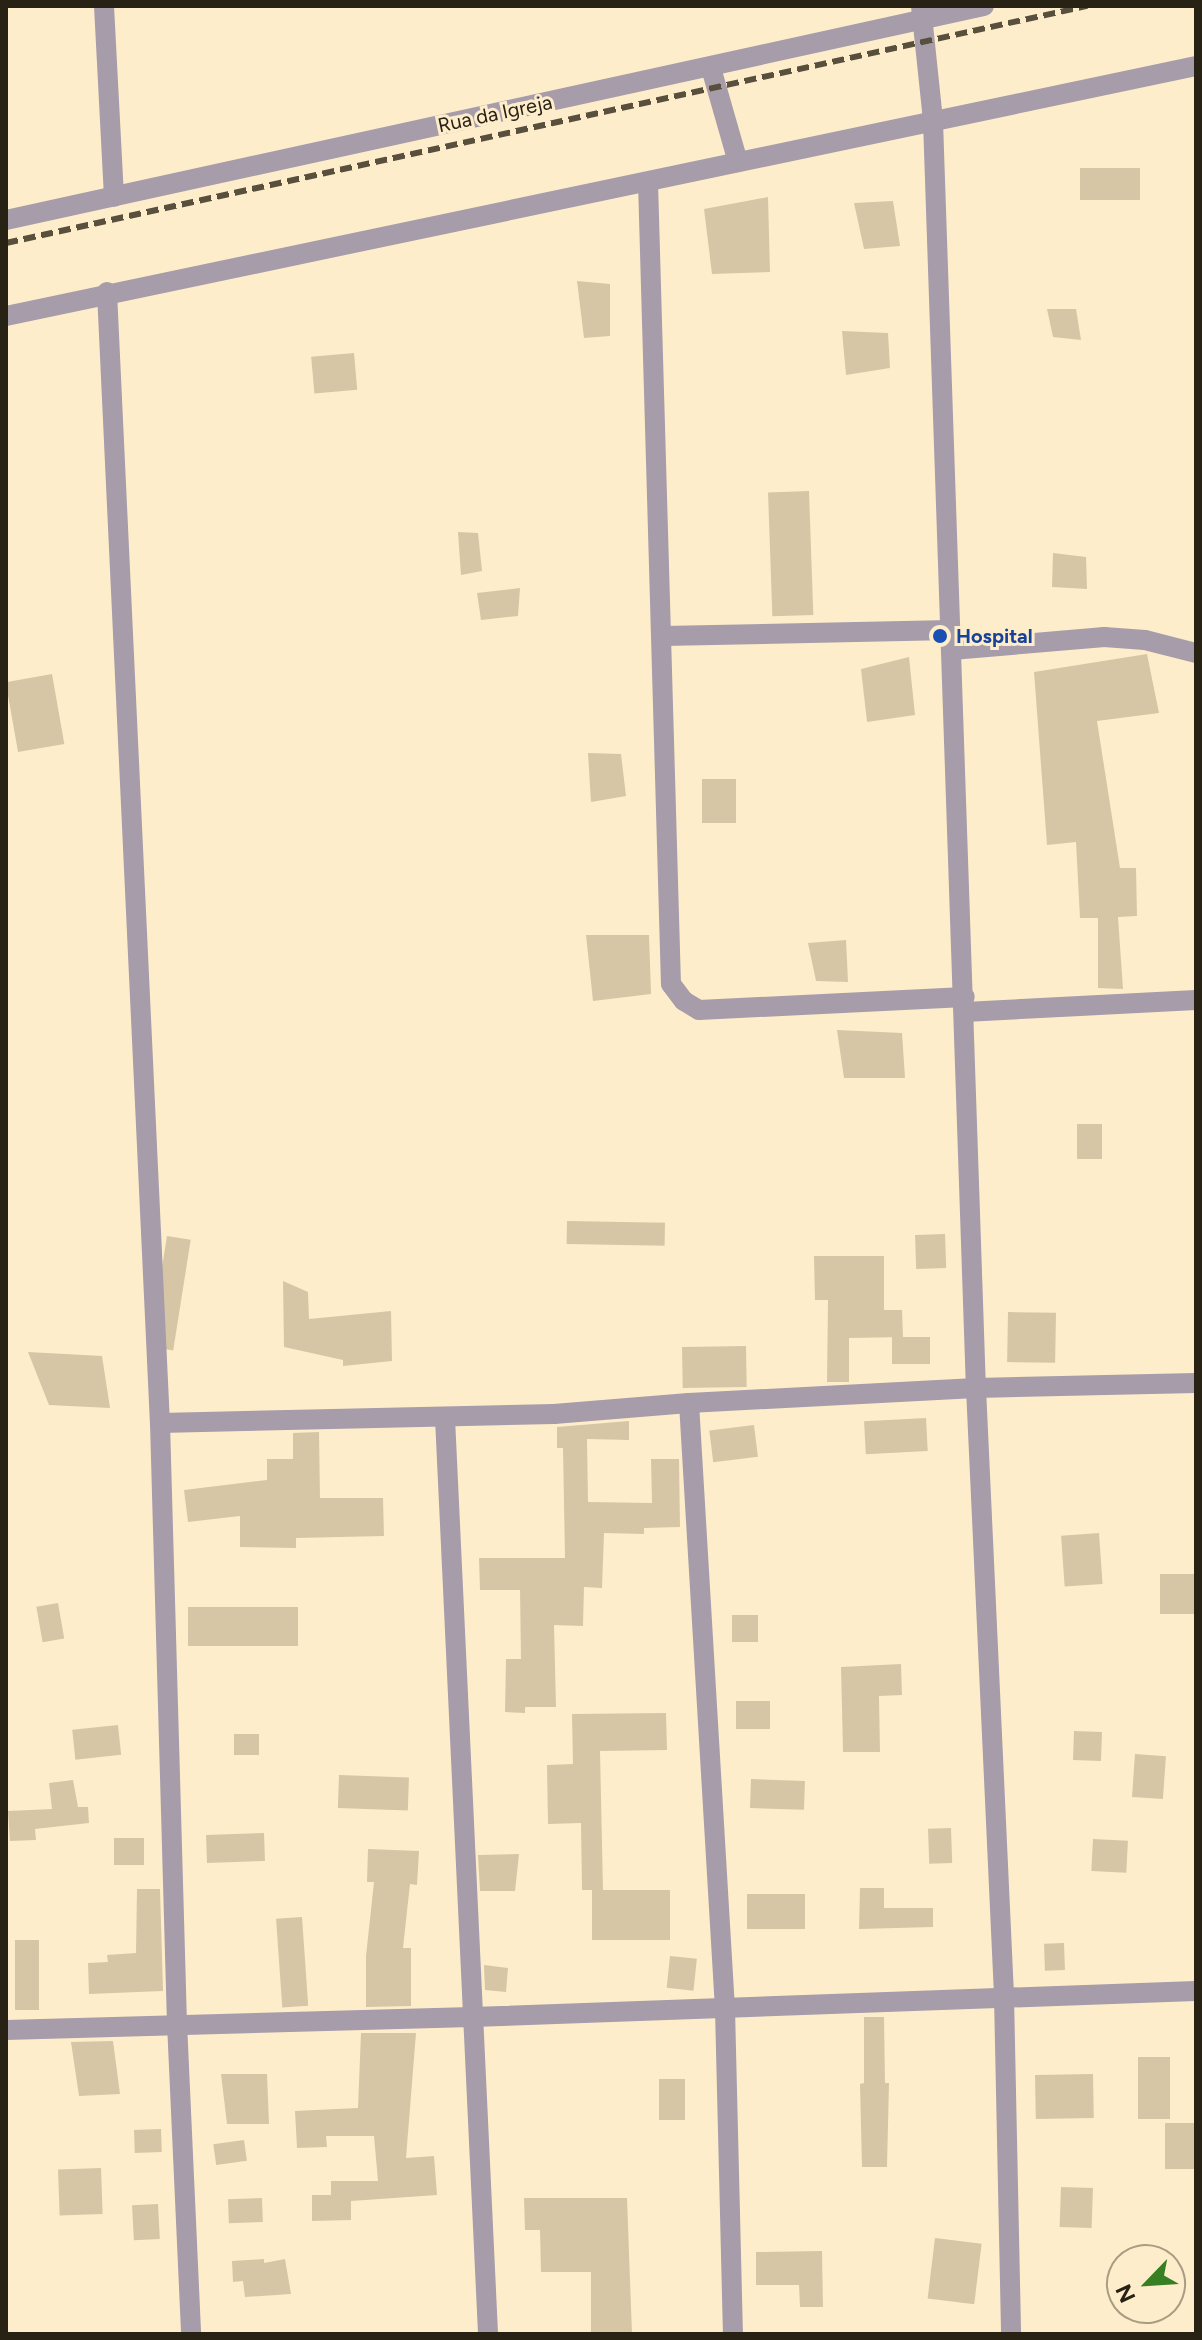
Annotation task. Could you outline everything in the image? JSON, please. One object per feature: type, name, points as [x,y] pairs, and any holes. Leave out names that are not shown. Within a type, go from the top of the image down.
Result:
[{"type":"street","points":[[104,6],[114,197]]},
{"type":"street","name":"Rua da Igreja","points":[[6,220],[711,68],[921,13],[984,6]]},
{"type":"street","points":[[921,13],[933,121],[976,1388],[1004,1996],[1011,2334]]},
{"type":"street","points":[[6,316],[107,292],[1196,66]]},
{"type":"street","points":[[711,68],[738,162]]},
{"type":"street","points":[[648,182],[671,984],[684,1001],[699,1010],[1196,1000]]},
{"type":"street","points":[[107,292],[160,1423],[177,2023],[191,2334]]},
{"type":"street","points":[[663,636],[951,640],[1104,637],[1145,640],[1196,653]]},
{"type":"street","points":[[160,1423],[554,1414],[689,1403],[976,1388],[1196,1383]]},
{"type":"street","points":[[689,1403],[725,2009],[733,2334]]},
{"type":"street","points":[[445,1418],[488,2334]]},
{"type":"street","points":[[6,2030],[725,2009],[1196,1991]]},
{"type":"building","points":[[1080,168],[1140,168],[1140,200],[1080,200]]},
{"type":"building","points":[[768,197],[770,272],[712,274],[704,209]]},
{"type":"building","points":[[893,201],[900,246],[864,249],[854,203]]},
{"type":"building","points":[[577,281],[610,284],[610,336],[584,338]]},
{"type":"building","points":[[1047,309],[1076,309],[1081,340],[1053,337]]},
{"type":"building","points":[[842,331],[888,333],[890,368],[846,375]]},
{"type":"building","points":[[354,353],[357,390],[314,394],[311,357]]},
{"type":"building","points":[[809,491],[813,615],[772,616],[768,492]]},
{"type":"building","points":[[458,532],[478,533],[482,571],[461,575]]},
{"type":"building","points":[[1053,553],[1086,557],[1087,589],[1052,587]]},
{"type":"building","points":[[520,588],[518,616],[481,620],[477,593]]},
{"type":"building","points":[[1147,654],[1159,713],[1097,721],[1120,868],[1136,868],[1137,916],[1118,917],[1123,989],[1098,988],[1098,918],[1080,918],[1076,842],[1047,845],[1034,672]]},
{"type":"building","points":[[909,657],[915,715],[867,722],[861,669]]},
{"type":"building","points":[[52,674],[64,744],[18,752],[6,682]]},
{"type":"building","points":[[588,753],[621,754],[626,796],[591,802]]},
{"type":"building","points":[[702,779],[736,779],[736,823],[702,823]]},
{"type":"building","points":[[586,935],[649,935],[651,994],[593,1001]]},
{"type":"building","points":[[846,940],[848,982],[816,981],[808,943]]},
{"type":"building","points":[[837,1030],[902,1033],[905,1078],[844,1078]]},
{"type":"building","points":[[1077,1124],[1102,1124],[1102,1159],[1077,1159]]},
{"type":"building","points":[[567,1221],[665,1223],[665,1246],[567,1244]]},
{"type":"building","points":[[945,1234],[946,1268],[916,1269],[915,1235]]},
{"type":"building","points":[[167,1236],[191,1240],[173,1350],[149,1347]]},
{"type":"building","points":[[814,1256],[884,1256],[884,1310],[902,1310],[903,1337],[849,1338],[849,1382],[827,1382],[828,1300],[815,1300]]},
{"type":"building","points":[[283,1281],[308,1292],[309,1319],[391,1311],[392,1361],[343,1366],[343,1360],[284,1347]]},
{"type":"building","points":[[1008,1312],[1056,1313],[1055,1363],[1007,1362]]},
{"type":"building","points":[[892,1337],[930,1337],[930,1364],[892,1364]]},
{"type":"building","points":[[746,1346],[747,1387],[683,1388],[682,1347]]},
{"type":"building","points":[[28,1352],[102,1356],[110,1408],[49,1405]]},
{"type":"building","points":[[926,1418],[928,1451],[866,1454],[864,1421]]},
{"type":"building","points":[[629,1421],[629,1440],[587,1439],[588,1502],[652,1503],[651,1459],[679,1459],[680,1527],[644,1528],[644,1534],[604,1533],[602,1588],[584,1587],[583,1626],[554,1625],[556,1707],[525,1707],[525,1713],[505,1712],[506,1659],[521,1659],[520,1590],[480,1590],[479,1558],[565,1558],[563,1448],[557,1448],[557,1427]]},
{"type":"building","points":[[754,1425],[758,1457],[713,1462],[709,1430]]},
{"type":"building","points":[[319,1432],[320,1498],[383,1498],[384,1536],[296,1538],[296,1548],[240,1547],[240,1516],[188,1522],[184,1490],[267,1480],[267,1459],[293,1459],[293,1433]]},
{"type":"building","points":[[1099,1533],[1103,1584],[1065,1587],[1061,1536]]},
{"type":"building","points":[[1160,1574],[1196,1574],[1196,1614],[1160,1614]]},
{"type":"building","points":[[58,1603],[64,1638],[43,1642],[36,1607]]},
{"type":"building","points":[[188,1607],[298,1607],[298,1646],[188,1646]]},
{"type":"building","points":[[732,1615],[758,1615],[758,1642],[732,1642]]},
{"type":"building","points":[[901,1664],[902,1695],[879,1696],[880,1752],[843,1752],[841,1667]]},
{"type":"building","points":[[736,1701],[770,1701],[770,1729],[736,1729]]},
{"type":"building","points":[[666,1713],[667,1750],[600,1751],[603,1890],[582,1890],[581,1823],[548,1824],[547,1765],[573,1764],[572,1714]]},
{"type":"building","points":[[118,1725],[121,1755],[75,1760],[72,1730]]},
{"type":"building","points":[[1074,1731],[1102,1732],[1101,1761],[1073,1760]]},
{"type":"building","points":[[234,1734],[259,1734],[259,1755],[234,1755]]},
{"type":"building","points":[[1135,1754],[1166,1756],[1163,1799],[1132,1797]]},
{"type":"building","points":[[339,1775],[409,1777],[408,1810],[338,1808]]},
{"type":"building","points":[[751,1779],[805,1781],[804,1810],[750,1808]]},
{"type":"building","points":[[73,1780],[78,1807],[88,1807],[89,1823],[35,1829],[36,1840],[10,1841],[8,1811],[52,1809],[49,1783]]},
{"type":"building","points":[[951,1828],[952,1863],[929,1864],[928,1829]]},
{"type":"building","points":[[264,1833],[265,1861],[207,1863],[206,1835]]},
{"type":"building","points":[[114,1838],[144,1838],[144,1865],[114,1865]]},
{"type":"building","points":[[1093,1839],[1128,1841],[1126,1873],[1091,1871]]},
{"type":"building","points":[[368,1849],[419,1851],[417,1885],[410,1884],[403,1948],[411,1948],[411,2006],[366,2007],[366,1956],[374,1882],[367,1882]]},
{"type":"building","points":[[519,1854],[515,1891],[480,1891],[478,1855]]},
{"type":"building","points":[[860,1888],[884,1888],[884,1908],[933,1908],[933,1927],[859,1929]]},
{"type":"building","points":[[137,1889],[160,1889],[163,1991],[89,1994],[88,1963],[108,1962],[107,1955],[136,1953]]},
{"type":"building","points":[[592,1890],[670,1890],[670,1940],[592,1940]]},
{"type":"building","points":[[747,1894],[805,1894],[805,1929],[747,1929]]},
{"type":"building","points":[[302,1917],[308,2006],[282,2008],[276,1919]]},
{"type":"building","points":[[15,1940],[39,1940],[39,2010],[15,2010]]},
{"type":"building","points":[[1064,1943],[1065,1970],[1045,1971],[1044,1944]]},
{"type":"building","points":[[670,1956],[697,1959],[694,1991],[667,1988]]},
{"type":"building","points":[[484,1965],[508,1968],[506,1992],[485,1990]]},
{"type":"building","points":[[864,2017],[884,2017],[885,2083],[889,2083],[887,2167],[862,2167],[860,2084],[864,2083]]},
{"type":"building","points":[[361,2033],[416,2033],[406,2158],[434,2156],[437,2195],[351,2201],[351,2220],[312,2221],[312,2195],[331,2195],[331,2181],[378,2181],[374,2136],[326,2136],[327,2147],[297,2148],[295,2111],[358,2108]]},
{"type":"building","points":[[113,2041],[120,2094],[79,2096],[71,2042]]},
{"type":"building","points":[[1138,2057],[1170,2057],[1170,2119],[1138,2119]]},
{"type":"building","points":[[221,2074],[267,2074],[269,2124],[227,2124]]},
{"type":"building","points":[[1093,2074],[1094,2118],[1036,2119],[1035,2075]]},
{"type":"building","points":[[659,2079],[685,2079],[685,2120],[659,2120]]},
{"type":"building","points":[[1165,2123],[1196,2123],[1196,2169],[1165,2169]]},
{"type":"building","points":[[161,2129],[162,2152],[135,2153],[134,2130]]},
{"type":"building","points":[[244,2140],[247,2161],[216,2165],[213,2144]]},
{"type":"building","points":[[101,2168],[103,2214],[60,2215],[58,2170]]},
{"type":"building","points":[[1061,2187],[1093,2188],[1092,2228],[1060,2227]]},
{"type":"building","points":[[262,2198],[263,2222],[229,2223],[228,2199]]},
{"type":"building","points":[[524,2198],[627,2198],[632,2334],[591,2334],[591,2272],[541,2272],[540,2230],[525,2230]]},
{"type":"building","points":[[158,2204],[160,2239],[134,2240],[132,2205]]},
{"type":"building","points":[[935,2238],[982,2244],[974,2304],[928,2299]]},
{"type":"building","points":[[822,2251],[823,2307],[800,2307],[799,2285],[756,2285],[756,2252]]},
{"type":"building","points":[[264,2259],[264,2263],[285,2259],[291,2294],[245,2297],[243,2281],[233,2282],[232,2261]]},
{"type":"railway","points":[[6,243],[1087,6]]},
{"type":"place","name":"Hospital","points":[[940,636]]}]
